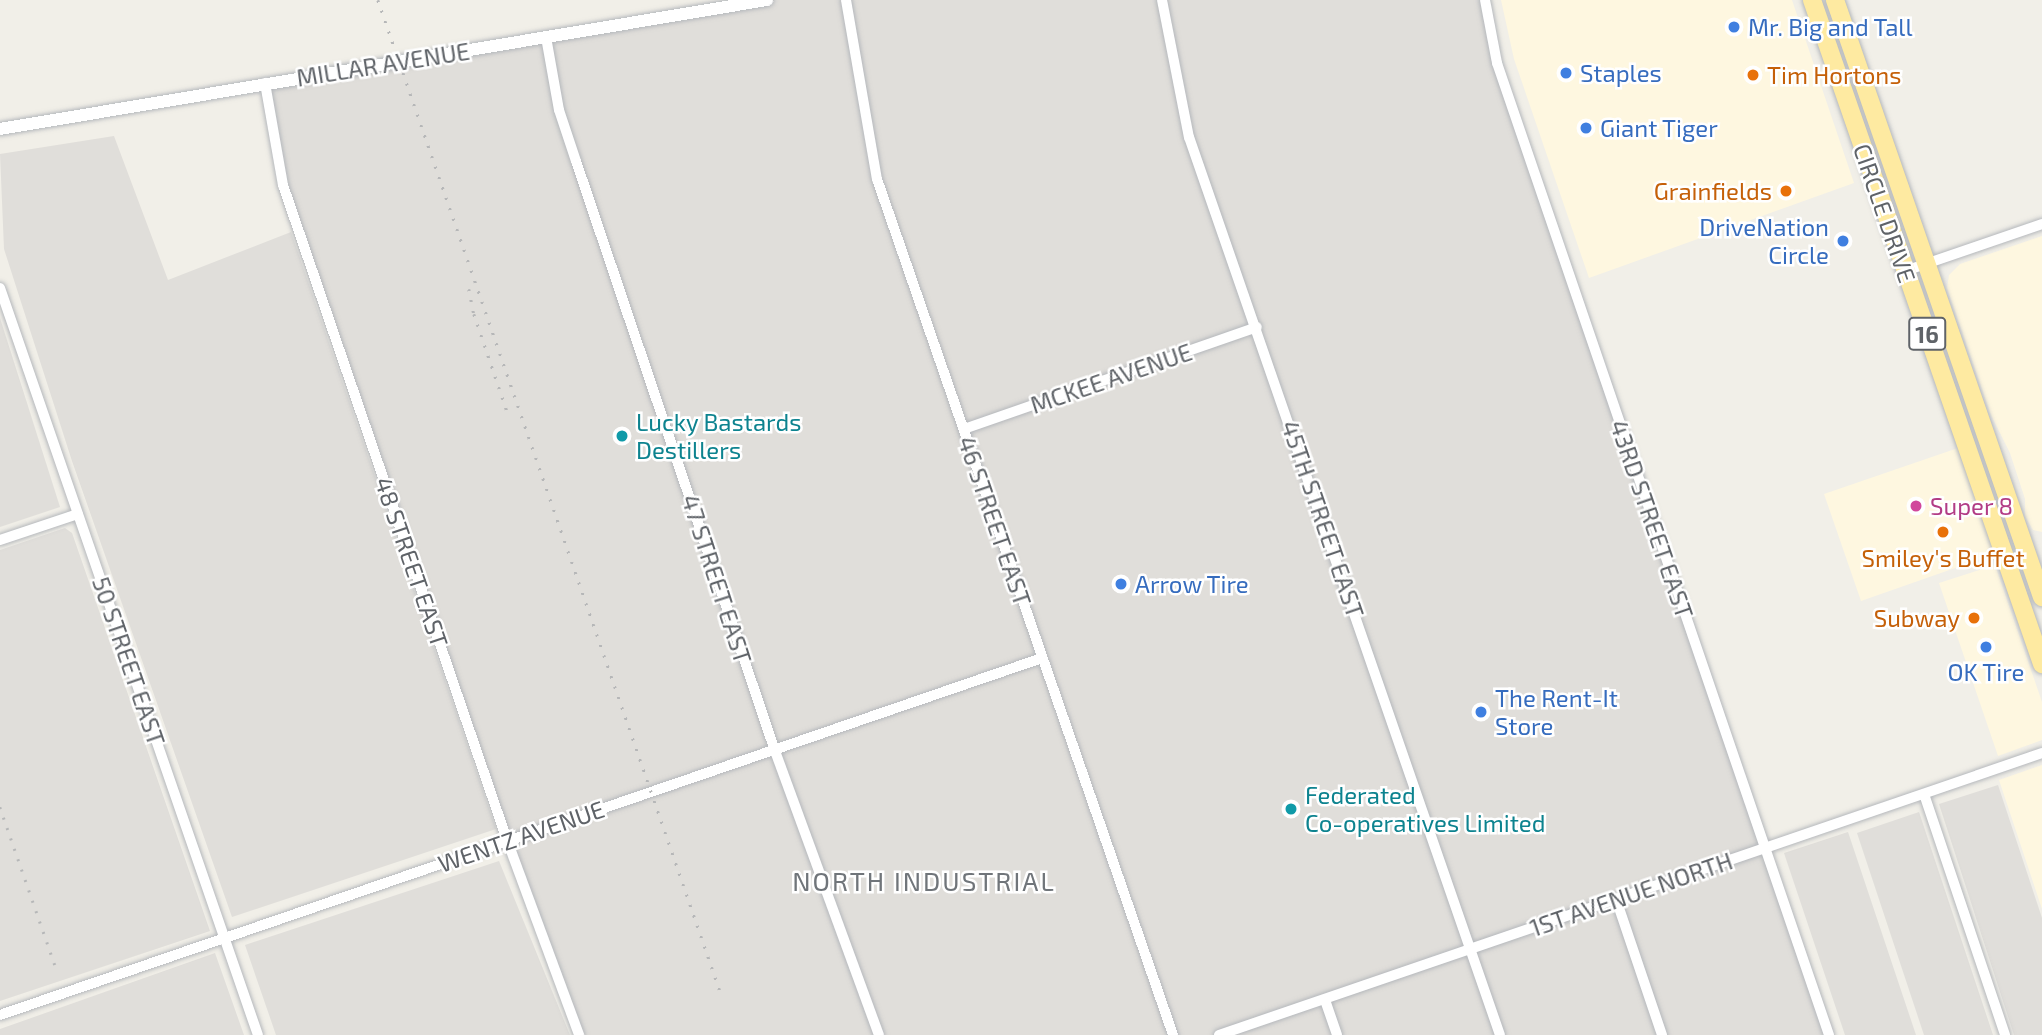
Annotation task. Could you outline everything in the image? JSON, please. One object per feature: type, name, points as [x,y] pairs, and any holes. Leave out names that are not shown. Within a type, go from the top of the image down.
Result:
[{"type":"highway","name":"CIRCLE DRIVE","points":[[1837,0],[1843,24],[2042,597]]},
{"type":"highway","name":"CIRCLE DRIVE","points":[[1811,1],[2042,664]]},
{"type":"street","name":"MILLAR AVENUE","points":[[0,129],[767,0]]},
{"type":"street","name":"46 STREET EAST","points":[[846,0],[872,161],[1173,1035]]},
{"type":"street","name":"45TH STREET EAST","points":[[1162,0],[1183,118],[1500,1035]]},
{"type":"street","name":"43RD STREET EAST","points":[[1485,0],[1497,63],[1829,1035]]},
{"type":"street","name":"47 STREET EAST","points":[[546,37],[559,110],[576,161],[775,751],[879,1035]]},
{"type":"street","name":"48 STREET EAST","points":[[264,83],[283,185],[507,840],[579,1035]]},
{"type":"street","points":[[1905,271],[2042,224]]},
{"type":"street","name":"50 STREET EAST","points":[[0,288],[258,1035]]},
{"type":"street","name":"MCKEE AVENUE","points":[[964,429],[1257,327]]},
{"type":"street","points":[[0,540],[78,514]]},
{"type":"street","name":"WENTZ AVENUE","points":[[0,1015],[1042,658]]},
{"type":"street","name":"1ST AVENUE NORTH","points":[[1219,1035],[2042,753]]},
{"type":"street","points":[[1924,794],[2005,1035]]},
{"type":"street","points":[[1616,899],[1662,1035]]},
{"type":"street","points":[[1325,1000],[1337,1035]]},
{"type":"shaded area","points":[[767,0],[1485,0],[1495,55],[1829,1035],[579,1035],[283,185],[265,83]]},
{"type":"shaded area","points":[[1501,0],[1792,0],[1854,183],[1589,278],[1514,59]]},
{"type":"shaded area","points":[[114,136],[168,280],[291,232],[496,829],[232,917],[72,461],[4,249],[0,154]]},
{"type":"shaded area","points":[[2042,236],[2042,532],[2033,530],[2025,516],[2025,499],[2010,453],[1991,415],[1947,288],[1949,275],[1960,264]]},
{"type":"shaded area","points":[[0,318],[60,507],[0,527]]},
{"type":"shaded area","points":[[1958,448],[1995,554],[1861,601],[1824,494]]},
{"type":"shaded area","points":[[65,528],[72,533],[210,931],[0,1001],[0,550]]},
{"type":"shaded area","points":[[1995,565],[2042,702],[2042,740],[1998,756],[1939,583]]},
{"type":"shaded area","points":[[2042,765],[2042,909],[1999,780]]},
{"type":"shaded area","points":[[1998,785],[2042,918],[2042,1035],[2014,1035],[1939,804]]},
{"type":"shaded area","points":[[1919,812],[1993,1035],[1924,1035],[1857,833]]},
{"type":"shaded area","points":[[1848,832],[1916,1035],[1845,1035],[1784,853]]},
{"type":"shaded area","points":[[499,861],[570,1035],[276,1035],[245,945]]},
{"type":"shaded area","points":[[215,953],[244,1035],[0,1035],[0,1029]]},
{"type":"railway","points":[[378,0],[720,991]]},
{"type":"railway","points":[[469,289],[474,314],[508,414]]},
{"type":"railway","points":[[0,807],[57,971]]},
{"type":"place","name":"Mr. Big and Tall","points":[[1734,27]]},
{"type":"place","name":"Staples","points":[[1566,73]]},
{"type":"place","name":"Tim Hortons","points":[[1753,75]]},
{"type":"place","name":"Giant Tiger","points":[[1586,128]]},
{"type":"place","name":"Grainfields","points":[[1786,191]]},
{"type":"place","name":"DriveNation Circle","points":[[1843,241]]},
{"type":"place","name":"Lucky Bastards Destillers","points":[[622,436]]},
{"type":"place","name":"Super 8","points":[[1916,506]]},
{"type":"place","name":"Smiley's Buffet","points":[[1943,532]]},
{"type":"place","name":"Arrow Tire","points":[[1121,584]]},
{"type":"place","name":"Subway","points":[[1974,618]]},
{"type":"place","name":"OK Tire","points":[[1986,647]]},
{"type":"place","name":"The Rent-It Store","points":[[1481,712]]},
{"type":"place","name":"Federated Co-operatives Limited","points":[[1291,809]]},
{"type":"district","name":"NORTH INDUSTRIAL","points":[[924,881]]}]
